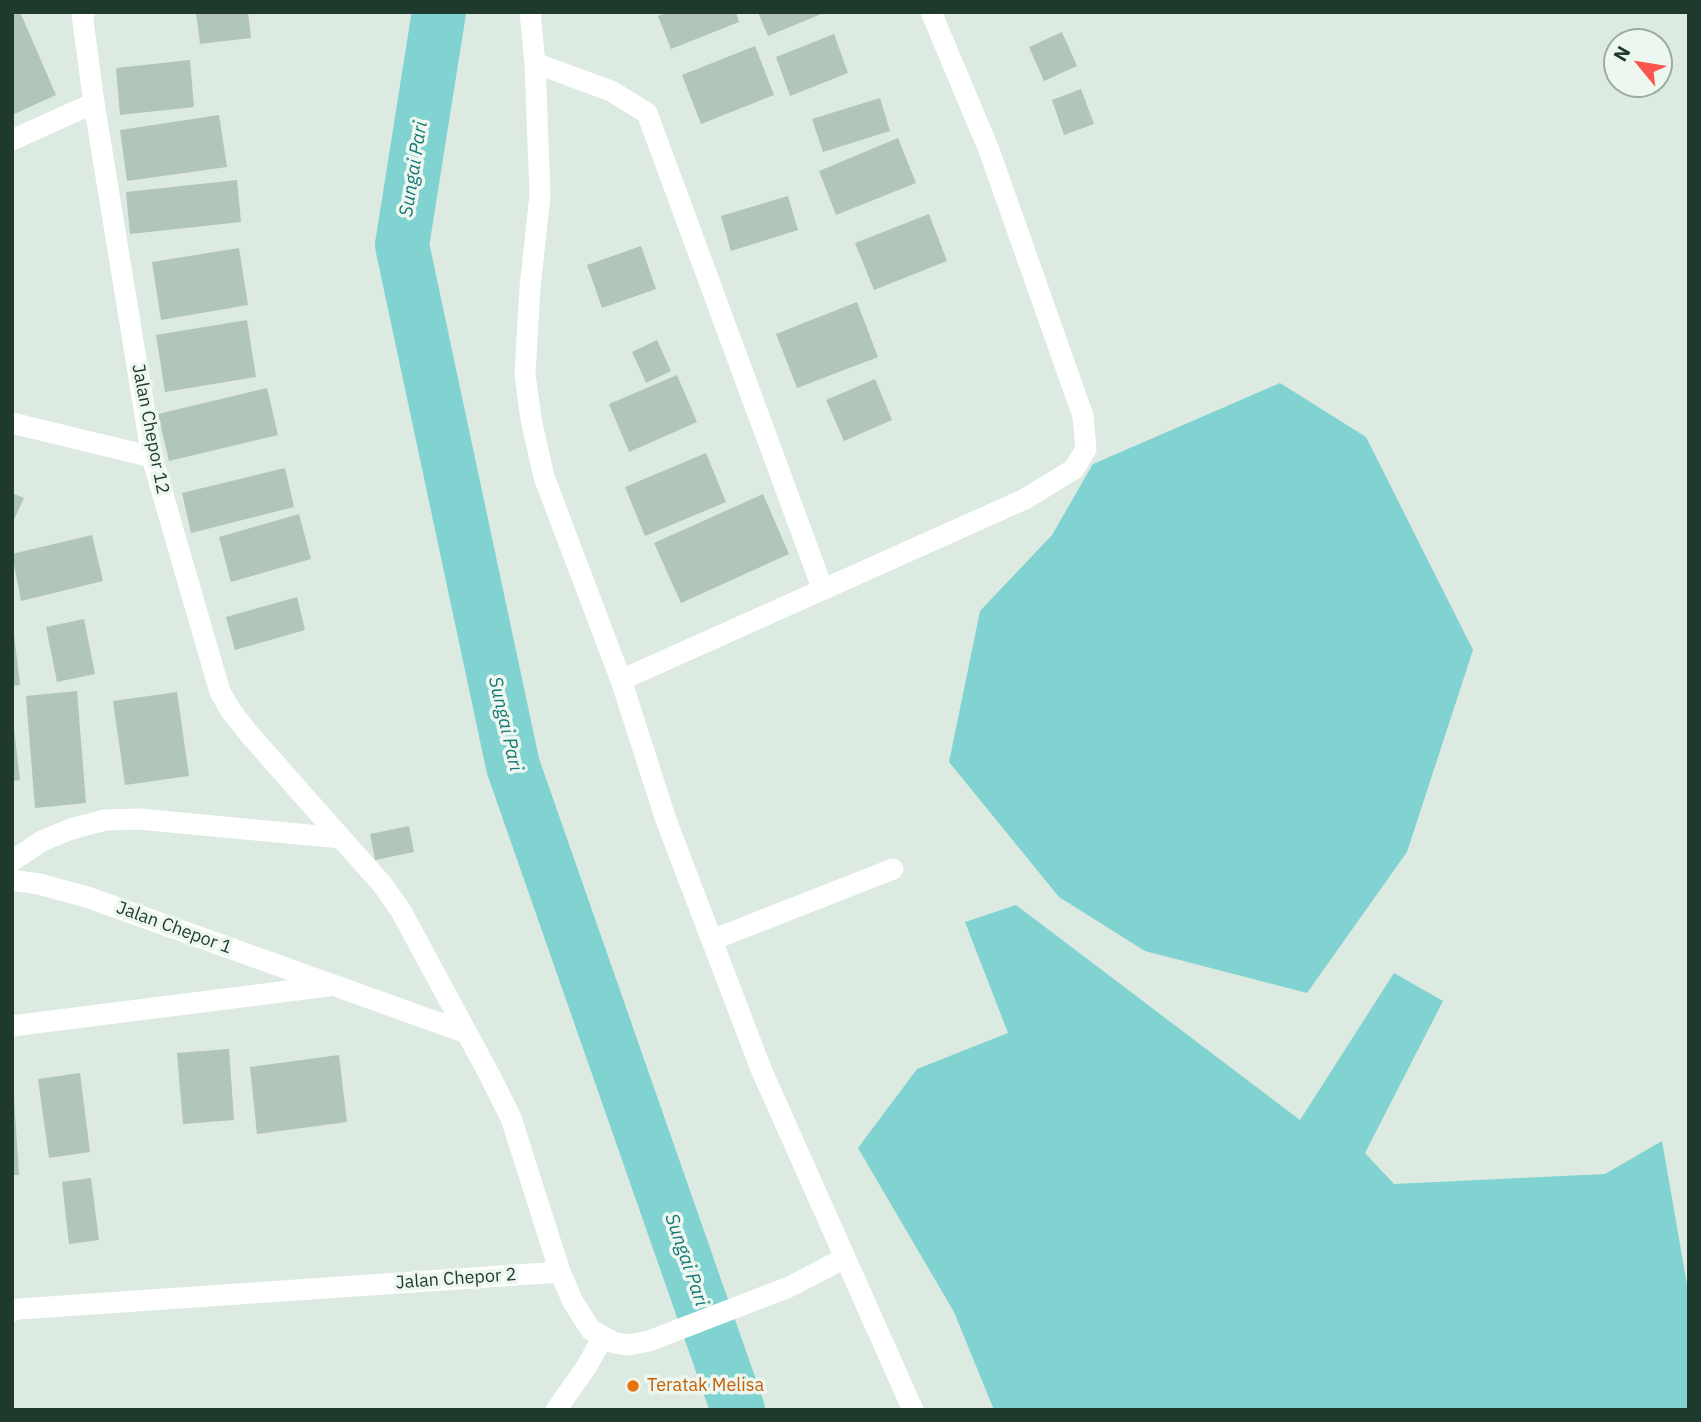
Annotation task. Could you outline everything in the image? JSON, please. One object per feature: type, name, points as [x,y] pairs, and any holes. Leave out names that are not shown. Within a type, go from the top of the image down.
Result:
[{"type":"street","points":[[530,12],[541,195],[530,288],[526,374],[544,477],[621,680],[666,820],[761,1069],[913,1410]]},
{"type":"street","points":[[621,680],[1025,499],[1074,469],[1086,449],[1083,416],[989,150],[931,12]]},
{"type":"street","name":"Jalan Chepor 12","points":[[83,13],[94,103],[152,457],[220,692],[250,735],[382,884],[401,911],[511,1118],[560,1272]]},
{"type":"street","points":[[535,63],[611,91],[647,113],[823,590]]},
{"type":"street","points":[[12,140],[94,103]]},
{"type":"street","points":[[12,423],[152,457]]},
{"type":"street","points":[[12,861],[42,841],[71,829],[105,820],[139,819],[341,838]]},
{"type":"street","points":[[712,940],[893,869]]},
{"type":"street","name":"Jalan Chepor 1","points":[[12,880],[40,884],[87,897],[467,1033]]},
{"type":"street","name":"Jalan Chepor 1","points":[[12,1026],[334,986]]},
{"type":"street","points":[[560,1272],[573,1302],[591,1329],[615,1343],[629,1345],[649,1341],[789,1287],[845,1258]]},
{"type":"street","name":"Jalan Chepor 2","points":[[12,1311],[560,1272]]},
{"type":"street","points":[[556,1410],[587,1366],[603,1337]]},
{"type":"water","points":[[1280,383],[1366,437],[1473,650],[1407,852],[1307,993],[1145,951],[1059,897],[949,762],[980,611],[1052,535],[1093,464]]},
{"type":"water","points":[[1016,905],[1300,1120],[1394,973],[1443,1001],[1365,1153],[1394,1184],[1605,1174],[1662,1141],[1689,1296],[1689,1410],[994,1410],[954,1312],[858,1148],[917,1069],[1008,1033],[965,922]]},
{"type":"building","points":[[12,12],[20,12],[56,95],[12,115]]},
{"type":"building","points":[[196,12],[248,12],[251,38],[200,44]]},
{"type":"building","points":[[669,12],[736,12],[739,22],[671,49],[658,16]]},
{"type":"building","points":[[758,12],[826,12],[768,36]]},
{"type":"building","points":[[1062,32],[1077,66],[1044,81],[1029,47]]},
{"type":"building","points":[[834,34],[848,73],[790,96],[776,57]]},
{"type":"building","points":[[755,46],[774,95],[701,124],[682,75]]},
{"type":"building","points":[[190,60],[194,107],[120,115],[116,68]]},
{"type":"building","points":[[1081,89],[1094,124],[1064,135],[1052,100]]},
{"type":"building","points":[[880,98],[890,131],[823,152],[812,119]]},
{"type":"building","points":[[219,115],[227,167],[127,181],[120,130]]},
{"type":"building","points":[[898,138],[916,183],[836,215],[819,171]]},
{"type":"building","points":[[237,180],[241,222],[130,234],[126,192]]},
{"type":"building","points":[[788,196],[798,230],[731,251],[721,216]]},
{"type":"building","points":[[929,214],[947,261],[874,290],[855,243]]},
{"type":"building","points":[[641,246],[656,289],[602,308],[587,265]]},
{"type":"building","points":[[239,248],[248,305],[161,320],[152,262]]},
{"type":"building","points":[[857,302],[878,357],[797,388],[776,334]]},
{"type":"building","points":[[247,320],[256,377],[165,392],[156,335]]},
{"type":"building","points":[[657,340],[671,371],[646,383],[632,352]]},
{"type":"building","points":[[677,375],[697,422],[629,452],[609,404]]},
{"type":"building","points":[[875,379],[892,420],[844,441],[826,400]]},
{"type":"building","points":[[267,388],[278,435],[169,461],[158,414]]},
{"type":"building","points":[[706,453],[726,502],[645,536],[625,487]]},
{"type":"building","points":[[285,468],[294,507],[191,533],[182,493]]},
{"type":"building","points":[[12,493],[24,498],[12,524]]},
{"type":"building","points":[[763,494],[789,554],[681,603],[654,543]]},
{"type":"building","points":[[299,514],[311,559],[231,582],[219,537]]},
{"type":"building","points":[[92,535],[103,581],[21,601],[12,554]]},
{"type":"building","points":[[297,597],[305,630],[235,650],[226,617]]},
{"type":"building","points":[[84,619],[95,674],[57,682],[46,627]]},
{"type":"building","points":[[12,634],[20,685],[12,686]]},
{"type":"building","points":[[77,691],[86,803],[35,808],[26,696]]},
{"type":"building","points":[[177,692],[189,776],[125,785],[113,701]]},
{"type":"building","points":[[14,729],[20,780],[12,781],[12,730]]},
{"type":"building","points":[[409,826],[414,852],[375,860],[370,834]]},
{"type":"building","points":[[229,1049],[234,1120],[183,1124],[177,1053]]},
{"type":"building","points":[[339,1055],[347,1122],[257,1134],[250,1067]]},
{"type":"building","points":[[80,1073],[90,1152],[49,1158],[38,1079]]},
{"type":"building","points":[[14,1098],[19,1175],[12,1175]]},
{"type":"building","points":[[91,1178],[99,1240],[69,1244],[62,1182]]},
{"type":"waterway","name":"Sungai Pari","points":[[439,12],[402,245],[513,766],[738,1410]]},
{"type":"place","name":"Teratak Melisa","points":[[633,1386]]}]
